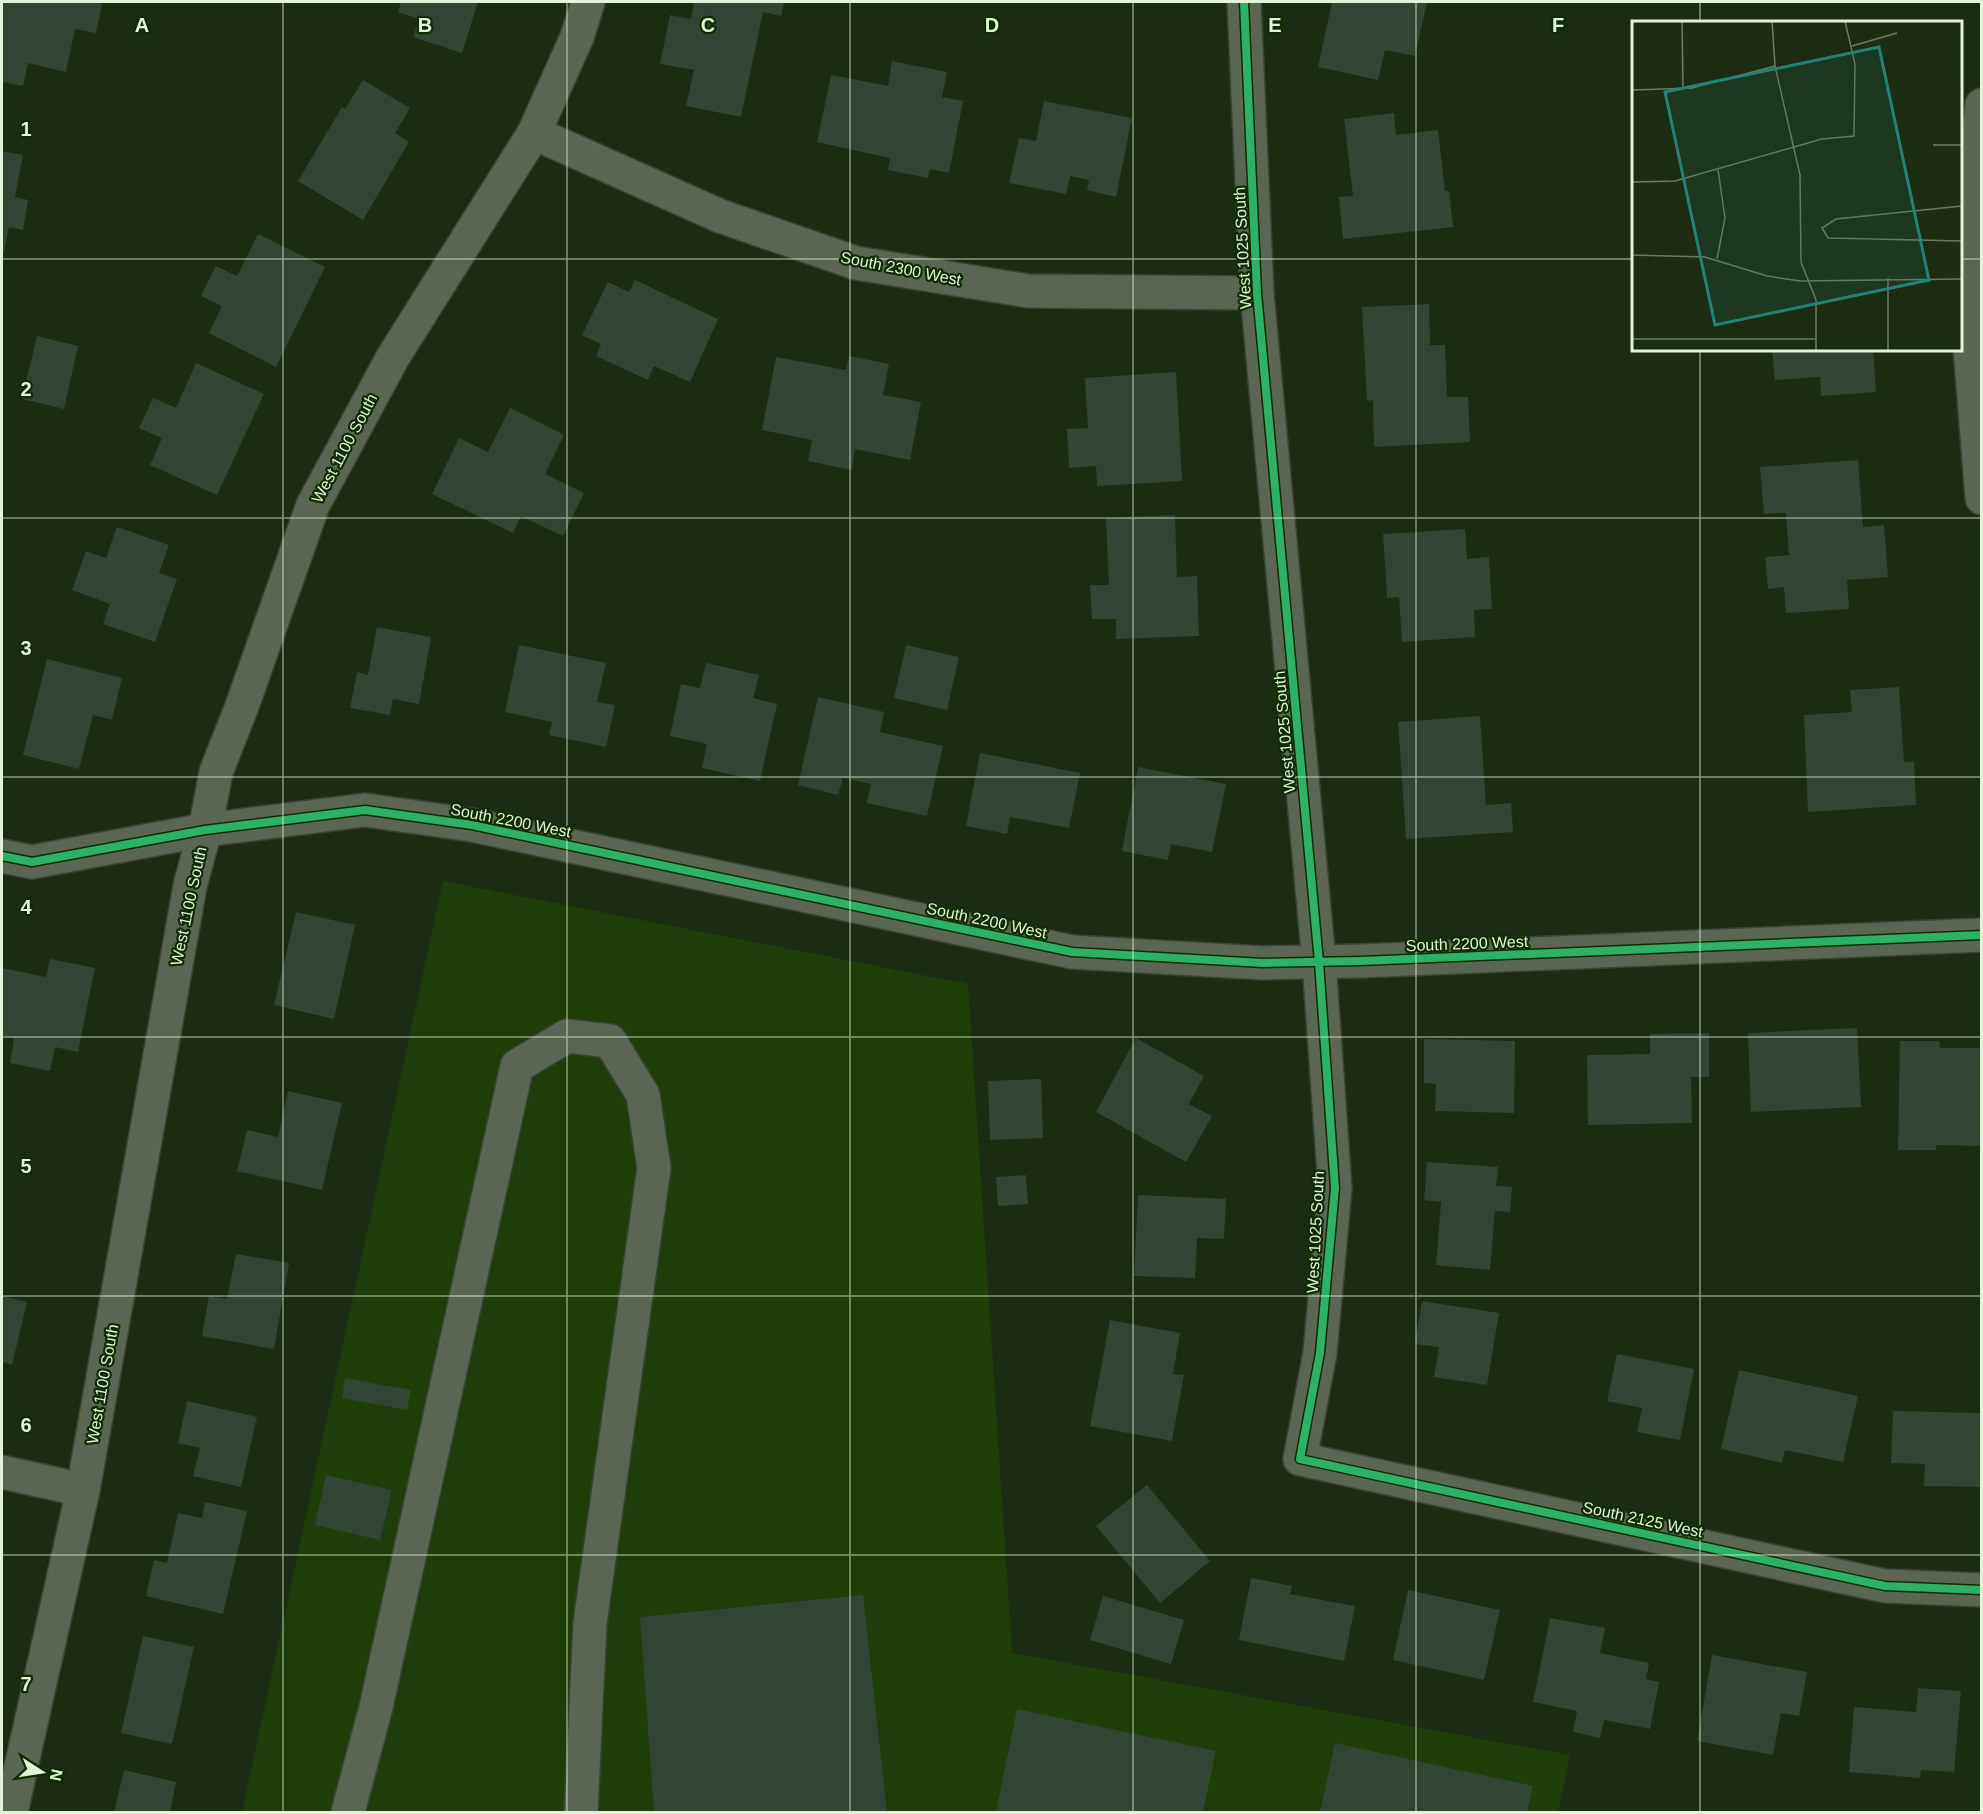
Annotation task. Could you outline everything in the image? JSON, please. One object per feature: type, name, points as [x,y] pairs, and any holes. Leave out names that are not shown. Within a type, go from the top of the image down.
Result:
[{"type":"street","name":"West 1100 South","points":[[11,1812],[83,1490],[190,886],[205,830],[216,772],[313,505],[393,357],[534,133],[577,37],[588,2]]},
{"type":"street","name":"West 1025 South","points":[[1244,2],[1257,293],[1319,962],[1335,1188],[1320,1353],[1300,1459]]},
{"type":"street","points":[[1982,105],[1971,225],[1969,334],[1982,498]]},
{"type":"street","name":"South 2300 West","points":[[534,133],[720,216],[856,263],[1029,291],[1257,293]]},
{"type":"street","name":"South 2200 West","points":[[2,856],[32,862],[205,830],[365,810],[472,825],[1072,952],[1263,963],[1319,962],[1982,935]]},
{"type":"street","points":[[348,1812],[376,1707],[517,1066],[567,1036],[610,1041],[643,1095],[654,1168],[590,1623],[581,1812]]},
{"type":"street","name":"South 2125 West","points":[[1300,1459],[1885,1586],[1982,1590]]},
{"type":"street","points":[[2,1472],[83,1490]]},
{"type":"shaded area","points":[[443,881],[968,984],[1012,1653],[1570,1755],[1558,1812],[242,1812]]},
{"type":"building","points":[[2,2],[102,4],[96,33],[75,29],[66,72],[28,63],[23,86],[2,82]]},
{"type":"building","points":[[401,2],[478,2],[462,53],[413,37],[419,19],[398,12]]},
{"type":"building","points":[[694,2],[784,2],[781,16],[763,12],[741,117],[686,106],[694,70],[660,64],[670,15],[691,19]]},
{"type":"building","points":[[1332,2],[1427,2],[1415,56],[1385,50],[1378,80],[1318,67]]},
{"type":"building","points":[[892,61],[947,72],[942,97],[963,101],[949,173],[930,169],[928,178],[888,170],[890,158],[817,142],[831,75],[888,86]]},
{"type":"building","points":[[363,80],[410,108],[395,133],[409,142],[363,220],[298,181],[342,107],[345,109]]},
{"type":"building","points":[[1044,101],[1132,118],[1116,197],[1087,190],[1089,180],[1070,176],[1066,194],[1009,183],[1019,138],[1036,141]]},
{"type":"building","points":[[1394,113],[1396,135],[1438,130],[1445,191],[1449,191],[1453,227],[1343,239],[1339,197],[1353,196],[1344,119]]},
{"type":"building","points":[[2,151],[23,155],[15,197],[28,200],[23,230],[9,227],[4,253],[2,253]]},
{"type":"building","points":[[258,234],[325,267],[276,367],[209,333],[222,306],[201,296],[216,266],[237,276]]},
{"type":"building","points":[[635,280],[718,319],[690,382],[654,366],[648,380],[596,356],[601,344],[582,335],[608,282],[629,292]]},
{"type":"building","points":[[1429,304],[1430,345],[1445,345],[1447,397],[1468,397],[1470,442],[1374,447],[1373,400],[1367,401],[1362,307]]},
{"type":"building","points":[[37,336],[78,346],[64,409],[22,399]]},
{"type":"building","points":[[1772,351],[1873,351],[1876,392],[1821,396],[1820,377],[1775,380]]},
{"type":"building","points":[[849,356],[889,364],[883,395],[921,402],[910,460],[855,449],[852,470],[808,461],[812,440],[762,430],[776,357],[846,370]]},
{"type":"building","points":[[196,363],[264,394],[217,495],[150,465],[162,438],[139,428],[153,398],[176,408]]},
{"type":"building","points":[[1176,372],[1182,481],[1097,486],[1096,466],[1069,468],[1067,429],[1088,428],[1085,378]]},
{"type":"building","points":[[510,408],[564,435],[545,474],[584,493],[563,536],[521,516],[513,533],[432,494],[459,438],[488,452]]},
{"type":"building","points":[[1858,460],[1863,527],[1884,525],[1888,577],[1847,580],[1849,609],[1786,613],[1784,587],[1768,589],[1765,557],[1789,555],[1786,513],[1764,514],[1760,467]]},
{"type":"building","points":[[1175,515],[1177,577],[1197,576],[1199,636],[1116,639],[1116,619],[1092,619],[1090,585],[1109,585],[1106,518]]},
{"type":"building","points":[[117,527],[169,545],[159,573],[177,579],[155,642],[103,624],[110,604],[72,590],[86,551],[106,558]]},
{"type":"building","points":[[1465,529],[1467,559],[1489,557],[1492,609],[1474,610],[1475,637],[1402,642],[1399,597],[1387,598],[1383,534]]},
{"type":"building","points":[[377,627],[431,637],[419,704],[393,699],[390,715],[350,708],[357,672],[368,675]]},
{"type":"building","points":[[519,645],[606,663],[597,702],[615,705],[606,747],[549,735],[552,722],[505,712]]},
{"type":"building","points":[[906,645],[959,657],[947,710],[894,698]]},
{"type":"building","points":[[47,659],[122,678],[112,720],[93,715],[79,769],[23,755]]},
{"type":"building","points":[[706,663],[759,675],[753,698],[777,704],[760,781],[702,768],[707,744],[670,736],[681,684],[700,688]]},
{"type":"building","points":[[1899,687],[1904,762],[1914,761],[1916,805],[1808,812],[1804,715],[1852,712],[1850,690]]},
{"type":"building","points":[[818,697],[884,712],[880,732],[943,746],[927,816],[867,803],[871,784],[843,778],[838,795],[798,785]]},
{"type":"building","points":[[1480,716],[1486,805],[1511,803],[1513,832],[1406,839],[1398,722]]},
{"type":"building","points":[[980,753],[1080,773],[1069,828],[1010,817],[1007,834],[966,826]]},
{"type":"building","points":[[1138,767],[1226,784],[1212,852],[1171,844],[1168,860],[1122,851]]},
{"type":"building","points":[[296,912],[355,925],[334,1019],[274,1005]]},
{"type":"building","points":[[50,959],[95,968],[78,1052],[55,1047],[50,1071],[10,1063],[14,1039],[2,1036],[2,968],[46,977]]},
{"type":"building","points":[[1857,1028],[1861,1107],[1751,1112],[1748,1033]]},
{"type":"building","points":[[1709,1033],[1709,1077],[1691,1077],[1692,1123],[1588,1125],[1587,1055],[1650,1054],[1650,1034]]},
{"type":"building","points":[[1136,1038],[1204,1076],[1189,1104],[1212,1116],[1186,1162],[1096,1112]]},
{"type":"building","points":[[1424,1039],[1515,1041],[1514,1113],[1435,1111],[1436,1084],[1424,1083]]},
{"type":"building","points":[[1900,1041],[1939,1041],[1940,1048],[1982,1048],[1982,1146],[1936,1145],[1936,1150],[1898,1150]]},
{"type":"building","points":[[1041,1079],[1043,1138],[990,1140],[988,1081]]},
{"type":"building","points":[[288,1091],[342,1103],[322,1190],[237,1171],[247,1130],[278,1137]]},
{"type":"building","points":[[1427,1162],[1498,1167],[1496,1186],[1512,1187],[1510,1212],[1495,1211],[1490,1270],[1436,1265],[1441,1202],[1424,1200]]},
{"type":"building","points":[[1026,1175],[1028,1204],[998,1206],[996,1177]]},
{"type":"building","points":[[1138,1195],[1226,1199],[1224,1239],[1197,1238],[1195,1278],[1134,1276]]},
{"type":"building","points":[[236,1254],[289,1263],[274,1349],[202,1336],[209,1296],[227,1299]]},
{"type":"building","points":[[2,1296],[27,1302],[12,1365],[2,1362]]},
{"type":"building","points":[[1422,1301],[1499,1313],[1487,1385],[1434,1377],[1439,1347],[1415,1344]]},
{"type":"building","points":[[1110,1320],[1180,1333],[1173,1374],[1184,1375],[1172,1441],[1090,1426]]},
{"type":"building","points":[[1617,1354],[1694,1369],[1680,1440],[1637,1432],[1642,1408],[1607,1401]]},
{"type":"building","points":[[1739,1370],[1858,1396],[1843,1462],[1785,1450],[1782,1463],[1721,1449]]},
{"type":"building","points":[[345,1378],[411,1390],[407,1410],[342,1398]]},
{"type":"building","points":[[187,1401],[257,1417],[241,1487],[193,1476],[200,1448],[178,1443]]},
{"type":"building","points":[[1893,1411],[1982,1413],[1982,1487],[1924,1486],[1925,1464],[1891,1463]]},
{"type":"building","points":[[326,1475],[392,1490],[380,1540],[315,1525]]},
{"type":"building","points":[[1147,1485],[1210,1561],[1160,1603],[1096,1526]]},
{"type":"building","points":[[205,1502],[247,1511],[223,1614],[146,1596],[154,1560],[167,1563],[178,1513],[202,1518]]},
{"type":"building","points":[[1251,1578],[1292,1586],[1290,1594],[1355,1606],[1344,1661],[1239,1640]]},
{"type":"building","points":[[1408,1590],[1500,1610],[1484,1680],[1393,1660]]},
{"type":"building","points":[[863,1595],[887,1812],[654,1812],[640,1617]]},
{"type":"building","points":[[1103,1596],[1184,1620],[1171,1664],[1090,1640]]},
{"type":"building","points":[[1550,1618],[1605,1628],[1600,1653],[1649,1663],[1646,1679],[1659,1682],[1650,1729],[1604,1720],[1600,1738],[1573,1732],[1577,1711],[1533,1702]]},
{"type":"building","points":[[143,1636],[194,1647],[172,1744],[121,1733]]},
{"type":"building","points":[[1712,1655],[1807,1672],[1799,1716],[1781,1713],[1773,1755],[1697,1741]]},
{"type":"building","points":[[1918,1688],[1961,1691],[1954,1772],[1921,1770],[1920,1778],[1849,1772],[1854,1707],[1916,1712]]},
{"type":"building","points":[[1017,1709],[1216,1751],[1203,1812],[996,1812]]},
{"type":"building","points":[[1335,1743],[1533,1786],[1527,1812],[1320,1812]]},
{"type":"building","points":[[124,1770],[176,1782],[170,1812],[114,1812]]},
{"type":"cycle path","points":[[1244,2],[1257,293],[1319,962],[1335,1188],[1320,1353],[1300,1459],[1885,1586],[1982,1590]]},
{"type":"cycle path","points":[[2,856],[32,862],[205,830],[365,810],[472,825],[1072,952],[1263,963],[1361,961],[1982,935]]}]
